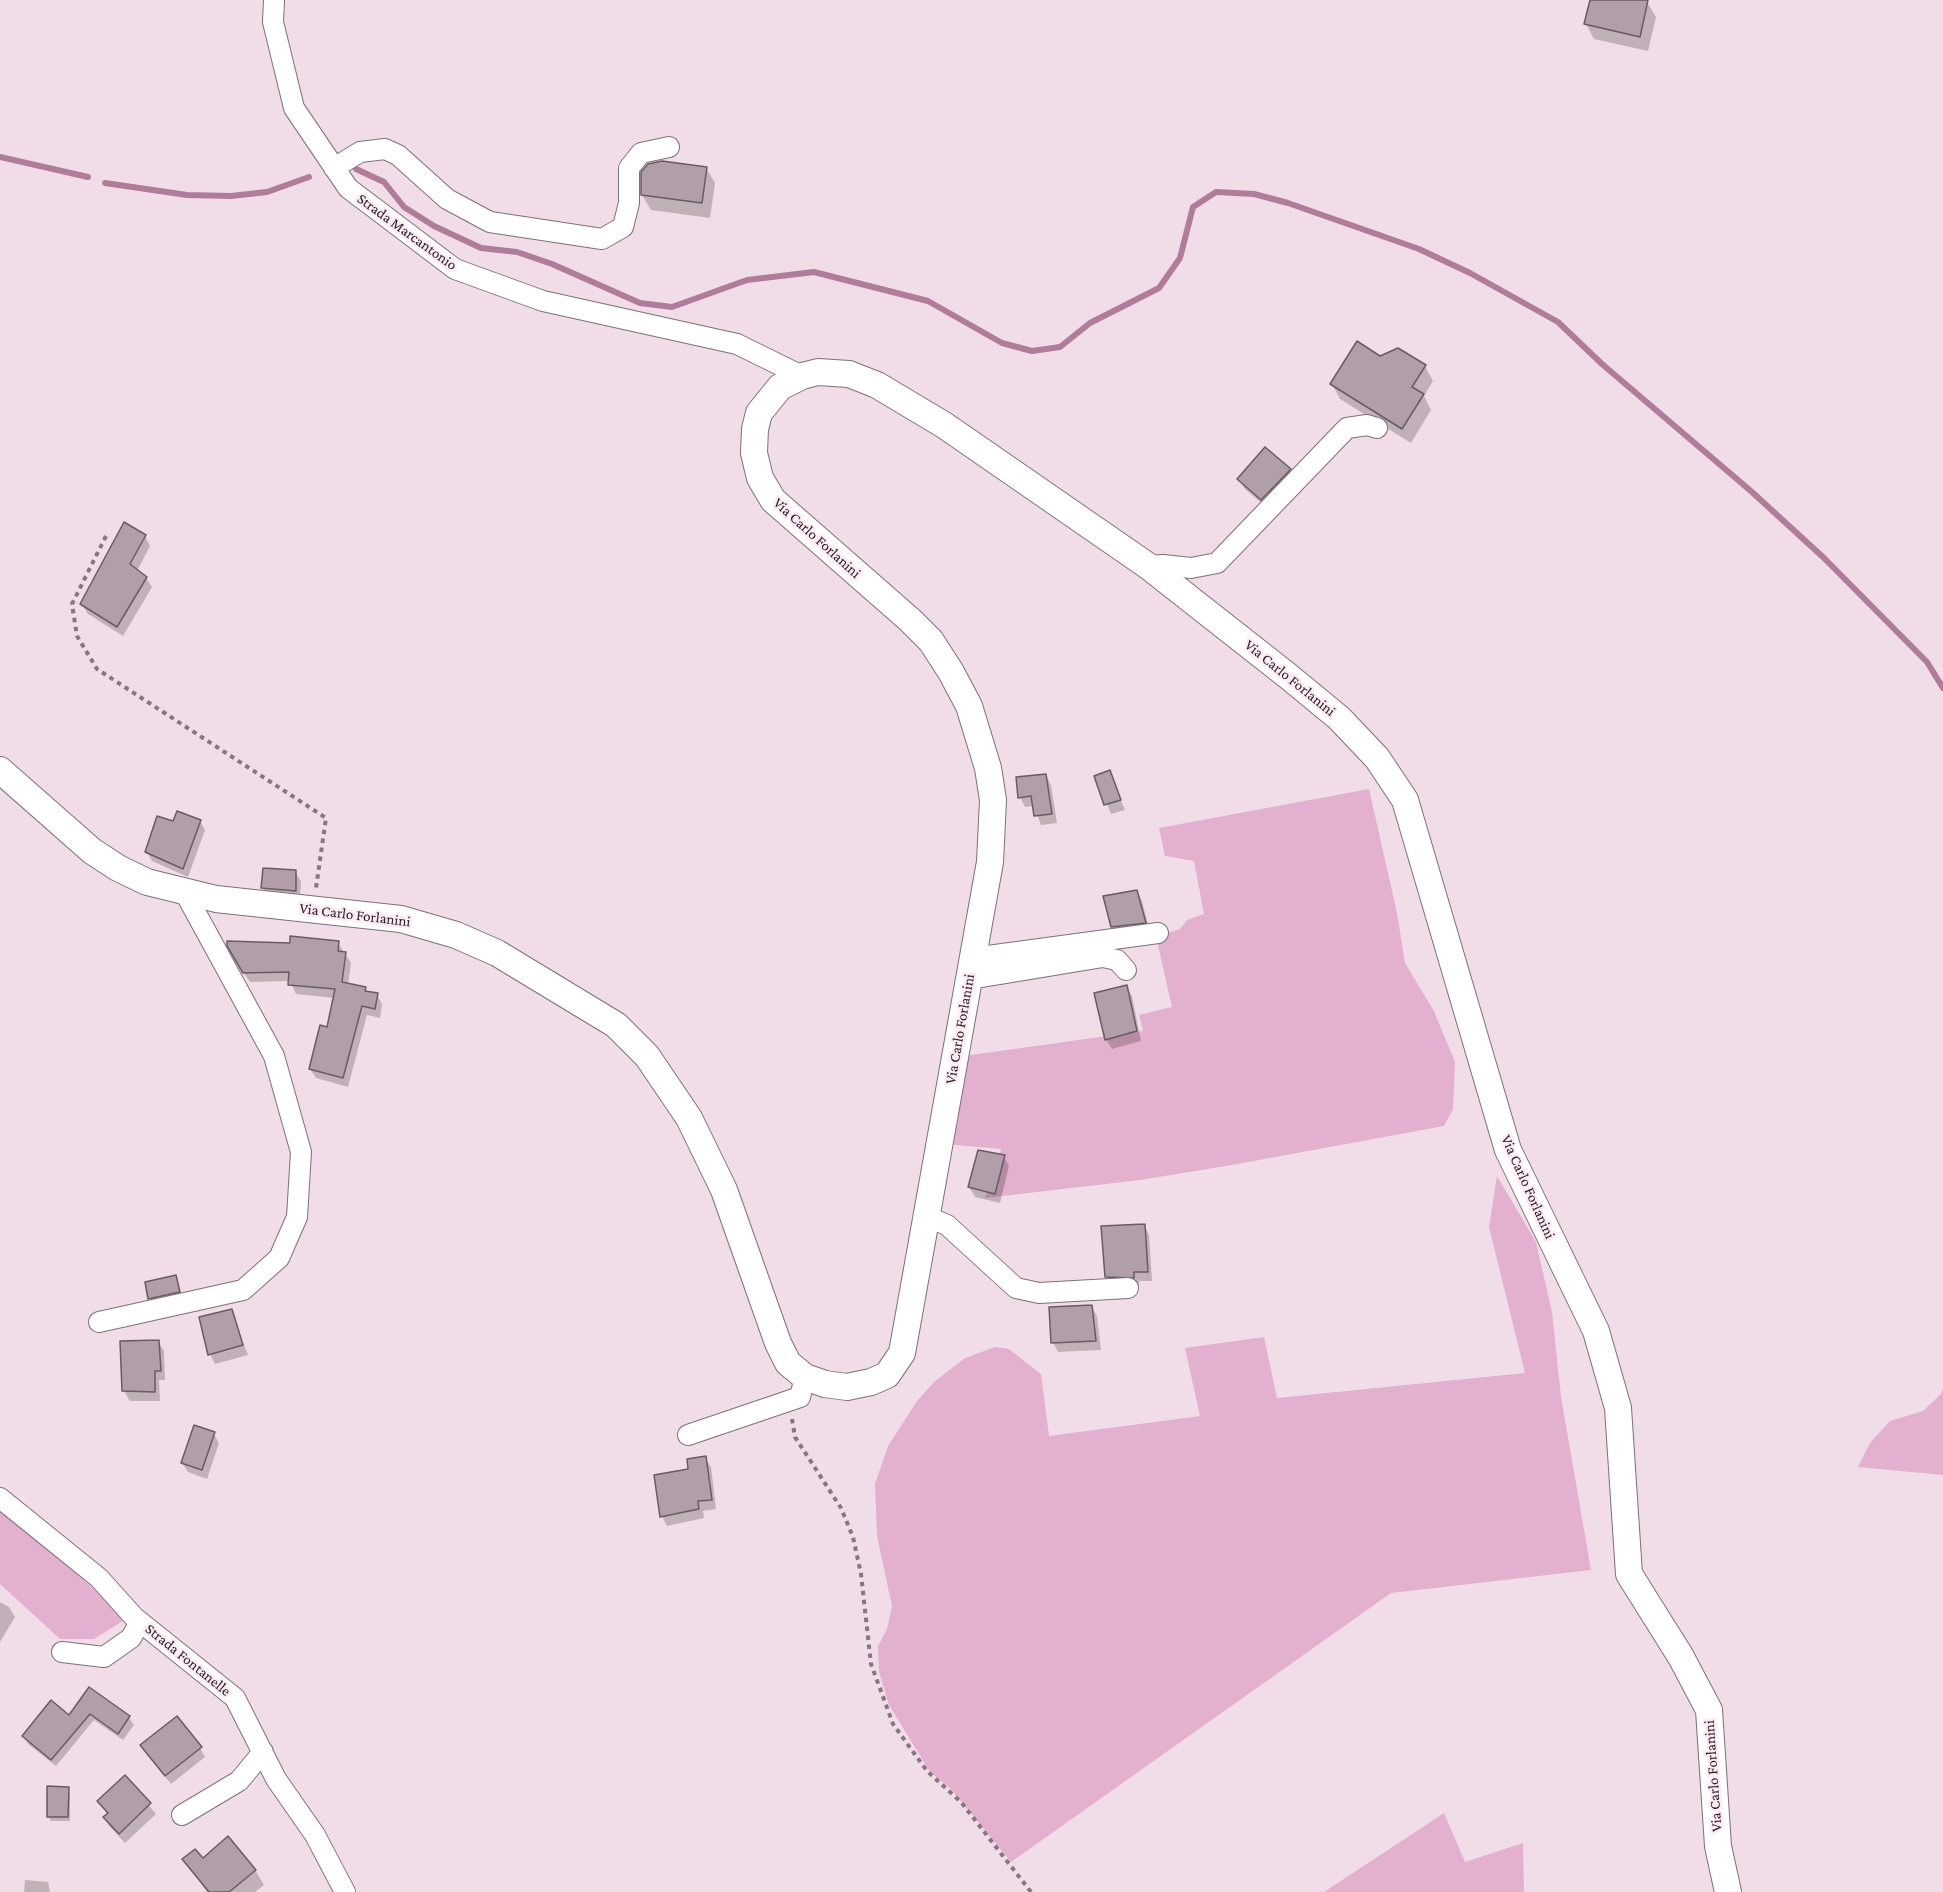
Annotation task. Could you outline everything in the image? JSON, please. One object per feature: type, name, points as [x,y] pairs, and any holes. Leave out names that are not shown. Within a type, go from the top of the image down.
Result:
[{"type":"main road","name":"Via Carlo Forlanini","points":[[0,770],[92,851],[118,868],[147,882],[216,899],[401,919],[456,935],[497,953],[616,1025],[647,1056],[689,1118],[724,1190],[778,1343],[788,1363],[805,1377],[825,1384],[847,1387],[887,1375],[902,1353],[990,862],[993,800],[988,768],[969,706],[931,641],[773,500],[760,478],[754,453],[759,413],[780,387],[802,376],[818,372],[849,374],[878,385],[944,425],[1148,566],[1339,718],[1377,758],[1405,800],[1508,1150],[1596,1331],[1615,1396],[1618,1408],[1629,1574],[1681,1657],[1709,1710],[1718,1846],[1728,1892]]},
{"type":"street","name":"Strada Marcantonio","points":[[274,0],[273,22],[294,108],[334,168],[348,188],[455,269],[543,301],[737,344],[802,376]]},
{"type":"street","points":[[334,168],[360,152],[385,149],[398,155],[447,199],[481,218],[602,239],[623,227],[628,203],[629,168],[641,153],[669,147]]},
{"type":"street","points":[[1148,566],[1191,568],[1217,563],[1347,428],[1367,425],[1377,428]]},
{"type":"street","points":[[99,1322],[243,1290],[279,1258],[297,1217],[302,1152],[273,1056],[185,893]]},
{"type":"street","points":[[971,968],[1158,933]]},
{"type":"street","points":[[971,968],[1103,957],[1117,960],[1126,970]]},
{"type":"street","points":[[926,1216],[947,1225],[1016,1288],[1040,1293],[1128,1288]]},
{"type":"street","points":[[688,1435],[800,1397],[805,1377]]},
{"type":"street","name":"Strada Fontanelle","points":[[0,1498],[99,1578],[140,1622],[235,1698],[276,1779],[315,1835],[345,1892]]},
{"type":"street","points":[[62,1652],[104,1657],[131,1638],[140,1622]]},
{"type":"street","points":[[182,1815],[239,1781],[262,1752]]},
{"type":"path","points":[[105,536],[72,604],[76,636],[97,669],[326,818],[313,909]]},
{"type":"path","points":[[788,1401],[795,1437],[842,1509],[853,1537],[861,1574],[871,1664],[893,1724],[927,1771],[961,1802],[1031,1892]]},
{"type":"shaded area","points":[[1369,789],[1397,913],[1405,963],[1434,1011],[1455,1062],[1453,1109],[1444,1126],[1140,1180],[985,1198],[1001,1149],[944,1144],[964,1056],[1143,1031],[1139,1015],[1172,1007],[1156,937],[1180,929],[1187,920],[1204,914],[1194,861],[1165,856],[1159,828]]},
{"type":"shaded area","points":[[1497,1176],[1536,1242],[1552,1312],[1561,1397],[1591,1570],[1391,1593],[1011,1862],[950,1788],[930,1772],[889,1705],[879,1672],[878,1646],[887,1629],[892,1606],[877,1536],[875,1484],[888,1446],[917,1401],[934,1382],[965,1358],[995,1347],[1009,1349],[1041,1374],[1049,1436],[1200,1416],[1185,1348],[1264,1337],[1277,1398],[1525,1373],[1489,1227]]},
{"type":"shaded area","points":[[1943,1388],[1943,1475],[1858,1467],[1870,1443],[1890,1421],[1923,1411],[1941,1394]]},
{"type":"shaded area","points":[[0,1505],[126,1619],[94,1639],[60,1639],[0,1584]]},
{"type":"shaded area","points":[[1444,1813],[1465,1862],[1523,1843],[1524,1892],[1324,1892]]},
{"type":"building","points":[[1590,0],[1648,0],[1640,37],[1584,24]]},
{"type":"building","points":[[662,161],[707,167],[702,203],[641,195],[641,172],[648,164]]},
{"type":"building","points":[[1357,341],[1380,356],[1398,348],[1426,365],[1412,387],[1424,394],[1402,429],[1330,384]]},
{"type":"building","points":[[1265,447],[1291,469],[1261,500],[1237,479]]},
{"type":"building","points":[[124,522],[146,535],[130,564],[147,577],[117,627],[80,604]]},
{"type":"building","points":[[1110,770],[1121,800],[1104,805],[1094,776]]},
{"type":"building","points":[[1046,774],[1052,814],[1034,816],[1031,796],[1018,798],[1016,777]]},
{"type":"building","points":[[177,811],[201,820],[183,869],[145,852],[157,816],[173,821]]},
{"type":"building","points":[[263,868],[296,870],[296,891],[261,888]]},
{"type":"building","points":[[1137,890],[1146,923],[1111,927],[1103,896]]},
{"type":"building","points":[[290,936],[339,941],[338,951],[346,952],[342,982],[366,987],[365,991],[378,993],[375,1009],[362,1006],[343,1078],[309,1069],[320,1025],[327,1027],[335,989],[288,985],[289,972],[243,973],[227,946],[227,941],[290,943]]},
{"type":"building","points":[[1127,985],[1137,1031],[1105,1040],[1094,993]]},
{"type":"building","points":[[978,1150],[1005,1155],[995,1194],[968,1187]]},
{"type":"building","points":[[1145,1224],[1148,1272],[1134,1272],[1134,1278],[1105,1277],[1101,1226]]},
{"type":"building","points":[[176,1275],[180,1292],[148,1299],[145,1282]]},
{"type":"building","points":[[1092,1305],[1096,1341],[1051,1343],[1049,1307]]},
{"type":"building","points":[[232,1309],[243,1345],[208,1355],[199,1317]]},
{"type":"building","points":[[159,1340],[161,1371],[155,1371],[155,1392],[122,1391],[120,1341]]},
{"type":"building","points":[[194,1425],[215,1432],[202,1470],[181,1463]]},
{"type":"building","points":[[706,1456],[712,1500],[698,1501],[699,1509],[660,1517],[654,1475],[688,1469],[687,1459]]},
{"type":"building","points":[[89,1687],[130,1716],[118,1734],[90,1714],[51,1760],[22,1736],[51,1700],[69,1715]]},
{"type":"building","points":[[177,1716],[202,1747],[165,1776],[140,1745]]},
{"type":"building","points":[[125,1775],[151,1803],[119,1834],[103,1817],[108,1813],[97,1801]]},
{"type":"building","points":[[47,1786],[69,1787],[68,1817],[47,1817]]},
{"type":"building","points":[[228,1836],[256,1870],[229,1892],[209,1892],[182,1859],[195,1849],[203,1858]]},
{"type":"waterway","points":[[0,157],[88,177]]},
{"type":"waterway","points":[[356,169],[384,182],[404,207],[434,226],[481,248],[517,252],[552,264],[640,303],[672,307],[747,280],[814,272],[928,301],[1002,343],[1032,351],[1060,347],[1090,323],[1159,288],[1180,258],[1193,207],[1216,192],[1254,194],[1288,203],[1419,249],[1470,273],[1558,322],[1602,364],[1752,492],[1824,558],[1927,662],[1943,688]]},
{"type":"waterway","points":[[105,183],[187,195],[231,196],[267,192],[309,177]]}]
